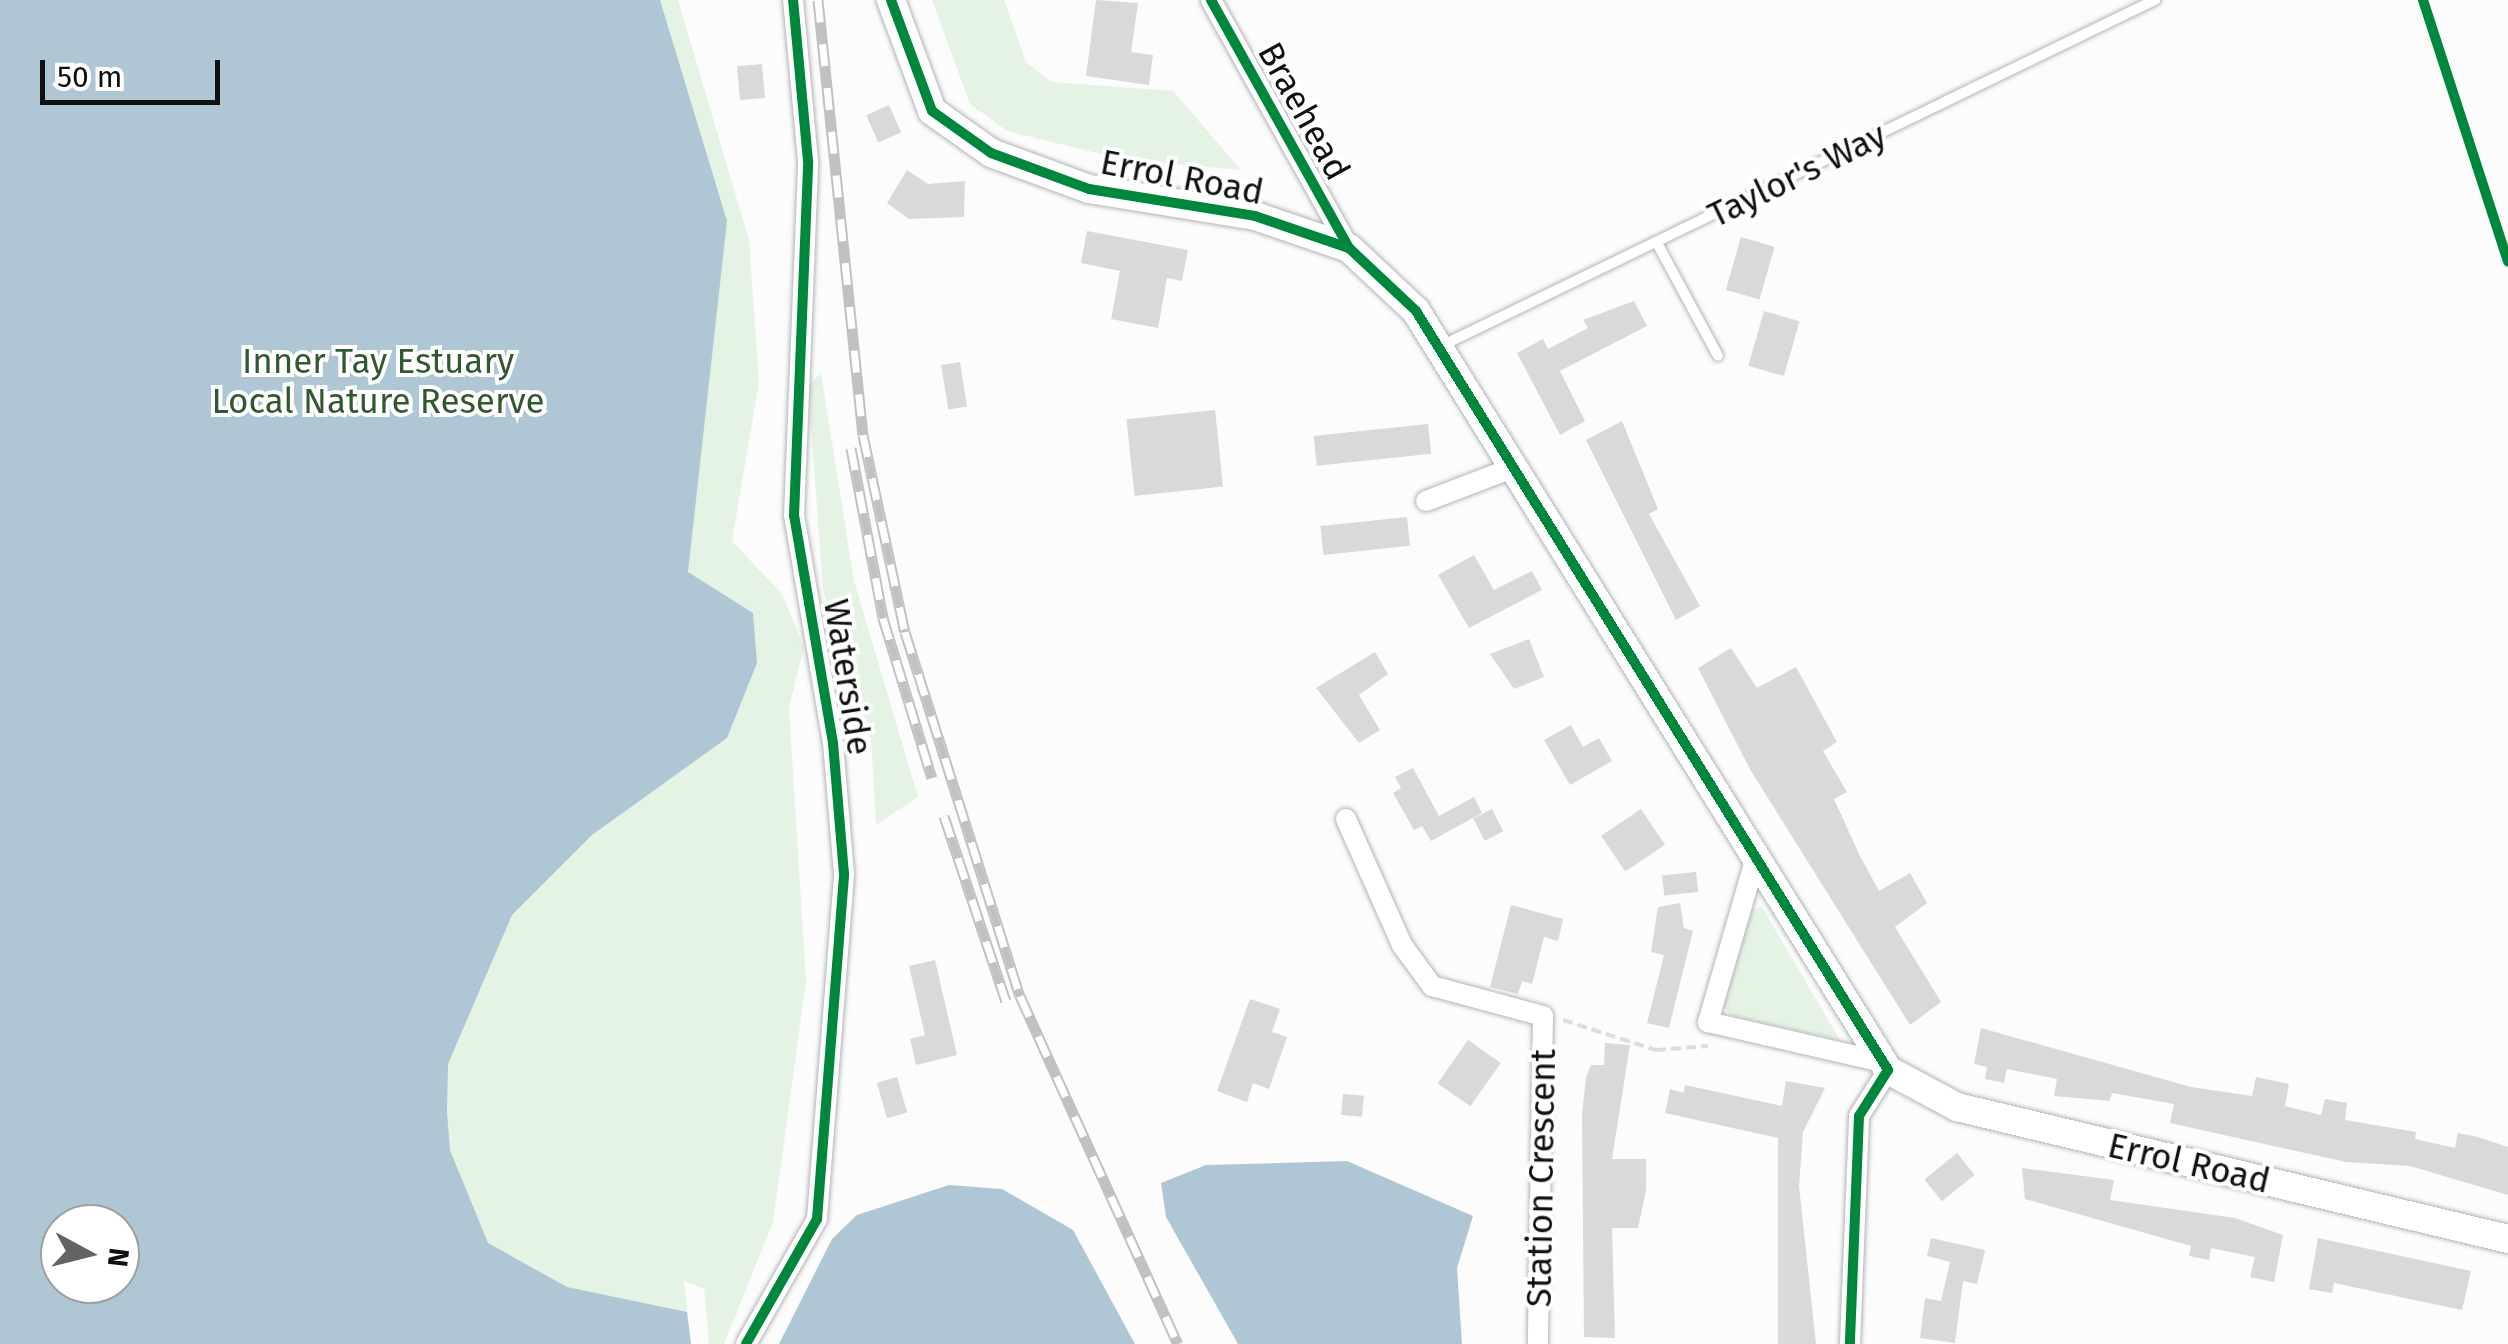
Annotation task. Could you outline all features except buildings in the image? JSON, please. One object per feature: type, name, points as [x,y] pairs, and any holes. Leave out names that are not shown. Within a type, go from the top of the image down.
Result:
[{"type":"street","name":"Waterside","points":[[746,1344],[817,1219],[844,874],[833,743],[794,516],[808,161],[792,0]]},
{"type":"street","name":"Errol Road","points":[[891,0],[932,111],[991,153],[1089,189],[1256,216],[1349,248],[1416,311],[1508,470],[1754,864],[1886,1066]]},
{"type":"street","name":"Braehead","points":[[1211,0],[1349,248]]},
{"type":"street","points":[[1426,501],[1508,470]]},
{"type":"street","name":"Station Crescent","points":[[1346,819],[1402,944],[1432,986],[1544,1016],[1538,1344]]},
{"type":"street","points":[[1716,1024],[1708,1022],[1754,864]]},
{"type":"street","name":"Errol Road","points":[[1716,1024],[1886,1066],[1958,1108],[2508,1239]]},
{"type":"street","points":[[1850,1344],[1859,1116],[1886,1066]]},
{"type":"lane","name":"Taylor's Way","points":[[1438,347],[2156,0]]},
{"type":"lane","points":[[1657,243],[1718,356]]},
{"type":"lane","points":[[1480,420],[1496,420],[1644,656],[1633,670]]},
{"type":"path","points":[[1544,1016],[1656,1050],[1705,1053],[1716,1024]]},
{"type":"green space","name":"Inner Tay Estuary Local Nature Reserve","points":[[0,0],[678,0],[749,240],[759,382],[732,541],[782,594],[804,647],[789,708],[806,982],[773,1222],[724,1344],[709,1344],[704,1289],[684,1281],[691,1344],[0,1344]]},
{"type":"green space","points":[[932,0],[1004,0],[1026,62],[1052,82],[1173,91],[1241,170],[1126,160],[1007,131],[970,104]]},
{"type":"green space","points":[[821,373],[854,581],[918,797],[876,825],[871,739],[823,590],[808,387]]},
{"type":"green space","points":[[1762,907],[1840,1040],[1732,1016],[1721,1004],[1746,910]]},
{"type":"water","name":"Inner Tay Estuary Local Nature Reserve","points":[[0,0],[660,0],[727,221],[688,572],[753,613],[757,663],[727,738],[592,835],[512,915],[448,1064],[447,1112],[450,1150],[488,1243],[567,1287],[687,1312],[691,1344],[0,1344]]},
{"type":"water","points":[[1347,1161],[1473,1216],[1457,1268],[1462,1344],[1238,1344],[1166,1217],[1161,1183],[1206,1165]]},
{"type":"water","points":[[949,1185],[1002,1189],[1073,1230],[1135,1344],[779,1344],[832,1239],[857,1215]]},
{"type":"railway","points":[[818,0],[863,435],[905,632],[1020,996],[1178,1344]]},
{"type":"railway","points":[[851,448],[883,618],[932,778]]},
{"type":"railway","points":[[944,816],[1006,1001]]},
{"type":"cycle path","points":[[746,1344],[817,1219],[844,874],[833,743],[794,516],[808,161],[793,0]]},
{"type":"cycle path","points":[[891,0],[932,111],[991,153],[1089,189],[1255,216],[1349,248],[1416,311],[1888,1070],[1859,1116],[1850,1344]]},
{"type":"cycle path","points":[[1211,0],[1349,248]]},
{"type":"cycle path","points":[[2423,0],[2508,262]]}]
